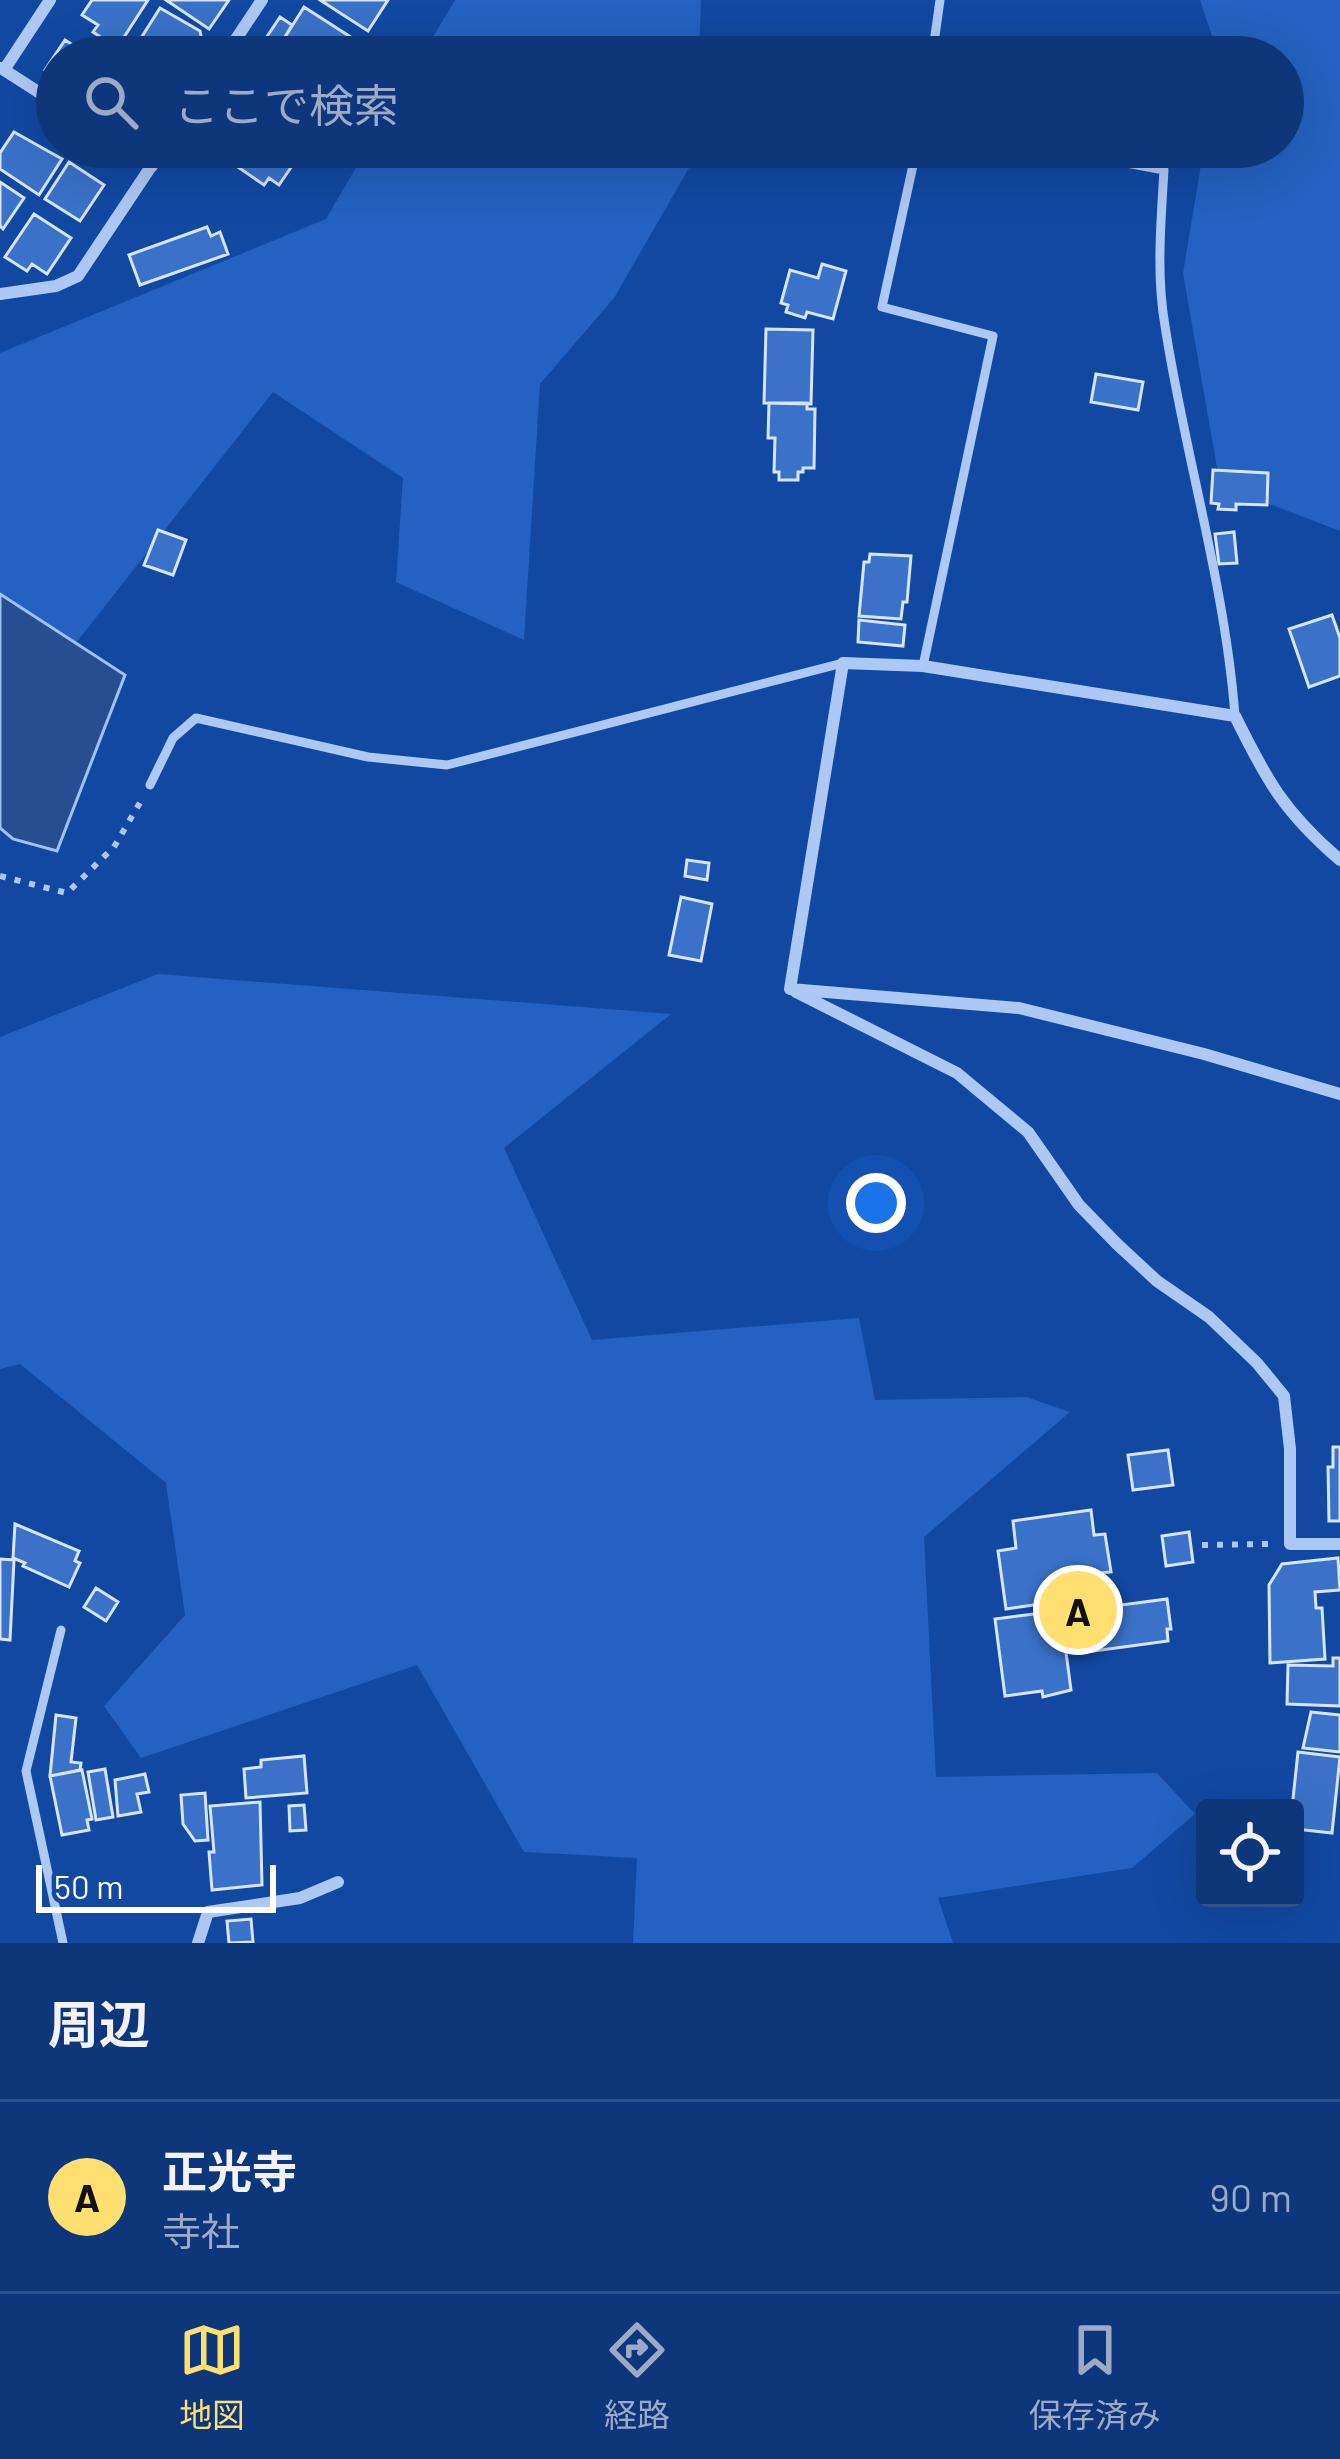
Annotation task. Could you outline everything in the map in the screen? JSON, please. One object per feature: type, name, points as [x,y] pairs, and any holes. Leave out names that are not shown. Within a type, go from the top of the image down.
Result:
[{"type":"street","points":[[36,90],[2,68],[50,0]]},
{"type":"street","points":[[238,36],[262,0]]},
{"type":"street","points":[[4,289],[56,286],[78,276],[151,168]]},
{"type":"street","points":[[790,989],[843,663],[923,666],[1235,716],[1265,777],[1299,825],[1340,860]]},
{"type":"street","points":[[790,989],[1019,1008],[1340,1094]]},
{"type":"street","points":[[790,989],[957,1073],[1028,1132],[1079,1205],[1117,1244],[1157,1281],[1209,1317],[1257,1363],[1284,1396],[1290,1449],[1290,1544],[1340,1544]]},
{"type":"street","points":[[198,1943],[208,1912],[300,1898],[338,1882]]},
{"type":"lane","points":[[935,36],[940,0]]},
{"type":"lane","points":[[912,168],[882,307],[992,336],[923,666]]},
{"type":"lane","points":[[1153,168],[1164,170],[1159,259],[1164,324],[1218,591],[1235,716]]},
{"type":"lane","points":[[151,785],[173,738],[196,718],[368,757],[447,765],[843,663]]},
{"type":"lane","points":[[61,1630],[26,1771],[63,1943]]},
{"type":"path","points":[[0,876],[67,893],[114,848],[151,785]]},
{"type":"path","points":[[1202,1545],[1290,1544]]},
{"type":"shaded area","points":[[455,0],[701,0],[700,36],[434,36]]},
{"type":"shaded area","points":[[1200,0],[1340,0],[1340,531],[1220,485],[1183,273],[1200,168],[1304,168],[1304,36],[1212,36]]},
{"type":"shaded area","points":[[356,168],[689,168],[614,298],[540,384],[524,640],[396,582],[403,478],[273,392],[76,643],[0,594],[0,353],[326,219]]},
{"type":"shaded area","points":[[0,594],[125,675],[57,851],[13,839],[0,828]]},
{"type":"shaded area","points":[[158,974],[671,1014],[504,1148],[592,1340],[859,1318],[875,1400],[1026,1397],[1070,1412],[924,1537],[936,1777],[1157,1773],[1195,1814],[1132,1868],[938,1898],[953,1943],[633,1943],[637,1858],[524,1852],[417,1665],[141,1758],[104,1706],[185,1615],[166,1483],[20,1364],[0,1369],[0,1037]]},
{"type":"building","points":[[92,0],[148,0],[125,36],[99,36],[93,32],[98,25],[82,15]]},
{"type":"building","points":[[166,0],[229,0],[209,29]]},
{"type":"building","points":[[320,0],[388,0],[368,31]]},
{"type":"building","points":[[304,7],[349,36],[286,36]]},
{"type":"building","points":[[160,8],[201,36],[142,36]]},
{"type":"building","points":[[280,17],[292,25],[286,36],[267,36]]},
{"type":"building","points":[[14,132],[36,144],[36,168],[56,168],[39,195],[0,169],[0,153]]},
{"type":"building","points":[[65,168],[78,168],[104,185],[80,221],[45,199]]},
{"type":"building","points":[[239,168],[291,168],[279,185],[269,178],[264,185]]},
{"type":"building","points":[[0,182],[24,198],[3,229],[0,226]]},
{"type":"building","points":[[34,214],[71,238],[47,274],[32,264],[27,271],[5,257]]},
{"type":"building","points":[[207,227],[211,236],[220,232],[228,254],[140,285],[129,255]]},
{"type":"building","points":[[822,264],[846,271],[833,319],[786,312],[788,305],[781,303],[790,270],[818,278]]},
{"type":"building","points":[[766,329],[813,330],[811,404],[764,403]]},
{"type":"building","points":[[1096,374],[1143,382],[1138,410],[1091,402]]},
{"type":"building","points":[[769,403],[807,403],[807,409],[815,409],[814,468],[803,468],[798,480],[779,480],[779,472],[774,472]]},
{"type":"building","points":[[1213,470],[1268,473],[1267,505],[1218,509],[1219,504],[1211,503]]},
{"type":"building","points":[[158,530],[186,540],[173,575],[144,565]]},
{"type":"building","points":[[1234,532],[1237,563],[1219,564],[1215,534]]},
{"type":"building","points":[[870,554],[911,556],[901,619],[859,616],[864,562],[869,562]]},
{"type":"building","points":[[1332,615],[1340,638],[1340,676],[1309,687],[1289,629]]},
{"type":"building","points":[[859,620],[905,625],[903,646],[858,642]]},
{"type":"building","points":[[687,860],[709,863],[707,880],[685,876]]},
{"type":"building","points":[[681,897],[712,904],[701,961],[669,955]]},
{"type":"building","points":[[1333,1447],[1340,1447],[1340,1521],[1329,1521],[1328,1467],[1333,1467]]},
{"type":"building","points":[[1168,1450],[1173,1485],[1133,1490],[1128,1455]]},
{"type":"building","points":[[1091,1510],[1094,1535],[1105,1534],[1111,1572],[1099,1573],[1102,1596],[1096,1597],[1098,1608],[1083,1610],[1080,1628],[1063,1630],[1062,1622],[1042,1617],[1041,1604],[1006,1609],[998,1551],[1016,1548],[1013,1521]]},
{"type":"building","points":[[15,1524],[79,1551],[75,1561],[80,1563],[69,1587],[13,1558]]},
{"type":"building","points":[[1189,1532],[1193,1562],[1166,1566],[1162,1536]]},
{"type":"building","points":[[1338,1558],[1340,1590],[1315,1592],[1316,1608],[1322,1608],[1325,1659],[1270,1663],[1269,1585],[1282,1564]]},
{"type":"building","points":[[0,1559],[14,1560],[10,1640],[0,1639]]},
{"type":"building","points":[[96,1588],[118,1602],[106,1621],[84,1607]]},
{"type":"building","points":[[1167,1599],[1168,1641],[1086,1652],[1084,1637],[1072,1639],[1071,1629],[1080,1628],[1083,1610]]},
{"type":"building","points":[[1042,1613],[1042,1617],[1052,1616],[1053,1623],[1062,1622],[1071,1690],[1043,1697],[1042,1691],[1005,1696],[995,1619]]},
{"type":"building","points":[[1333,1658],[1340,1658],[1340,1706],[1287,1704],[1288,1665],[1333,1666]]},
{"type":"building","points":[[1311,1712],[1340,1715],[1340,1752],[1303,1748]]},
{"type":"building","points":[[56,1715],[76,1718],[71,1762],[81,1763],[80,1770],[50,1776]]},
{"type":"building","points":[[1298,1752],[1340,1757],[1332,1833],[1304,1830],[1304,1799],[1293,1799]]},
{"type":"building","points":[[304,1756],[307,1793],[246,1798],[244,1769],[261,1767],[261,1760]]},
{"type":"building","points":[[105,1769],[113,1817],[96,1820],[88,1772]]},
{"type":"building","points":[[82,1770],[92,1819],[87,1820],[89,1830],[62,1835],[50,1776]]},
{"type":"building","points":[[145,1774],[149,1792],[137,1794],[141,1812],[118,1816],[115,1780]]},
{"type":"building","points":[[205,1793],[208,1840],[195,1841],[183,1824],[181,1795]]},
{"type":"building","points":[[260,1802],[262,1885],[212,1890],[210,1806]]},
{"type":"building","points":[[304,1805],[306,1830],[290,1831],[289,1806]]},
{"type":"building","points":[[251,1919],[253,1942],[229,1943],[227,1921]]},
{"type":"place","name":"正光寺","points":[[1078,1610]]}]
